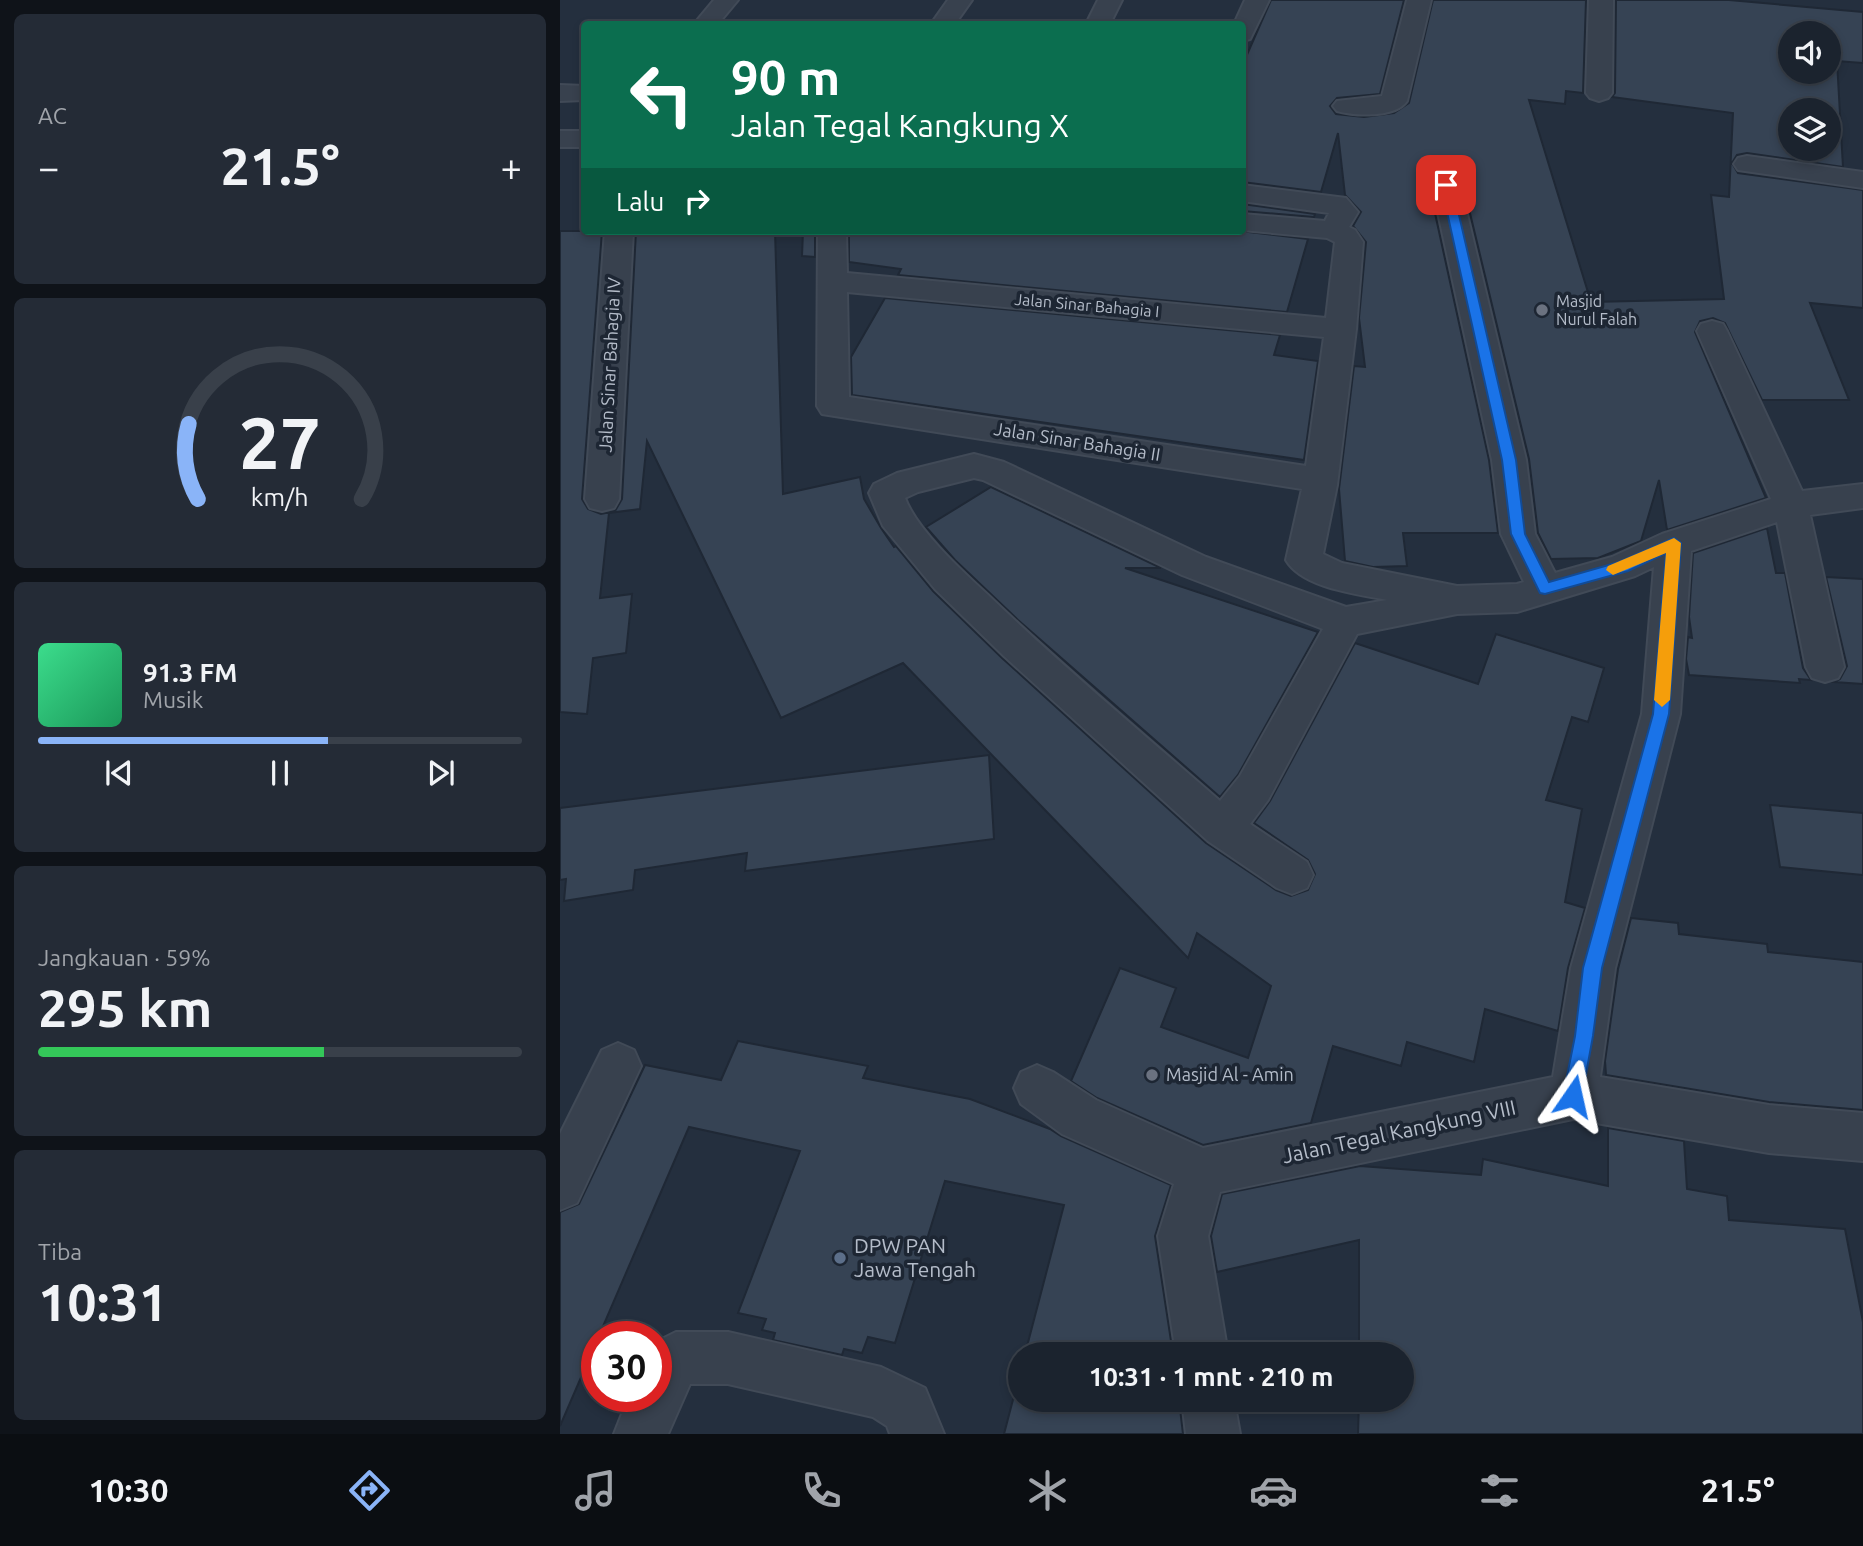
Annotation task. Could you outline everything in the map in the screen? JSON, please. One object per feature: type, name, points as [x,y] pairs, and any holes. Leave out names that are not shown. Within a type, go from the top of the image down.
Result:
[{"type":"street","points":[[708,21],[726,0]]},
{"type":"street","points":[[945,21],[960,0]]},
{"type":"street","points":[[1100,21],[1110,0]]},
{"type":"street","points":[[1246,24],[1256,0]]},
{"type":"street","points":[[1346,106],[1382,105],[1394,101],[1419,0]]},
{"type":"street","points":[[1599,93],[1601,0]]},
{"type":"street","points":[[560,93],[581,93]]},
{"type":"street","points":[[560,139],[581,139]]},
{"type":"street","points":[[1747,164],[1863,180]]},
{"type":"street","points":[[1446,185],[1509,460],[1518,534],[1545,589]]},
{"type":"street","points":[[1246,193],[1336,204],[1344,212],[1333,230]]},
{"type":"street","points":[[1246,222],[1333,230],[1345,236],[1349,243],[1341,329],[1320,480],[1311,538],[1304,560],[1334,575],[1457,600]]},
{"type":"street","name":"Jalan Sinar Bahagia IV","points":[[602,499],[619,235]]},
{"type":"street","points":[[832,235],[832,281]]},
{"type":"street","name":"Jalan Sinar Bahagia I","points":[[832,281],[1341,329]]},
{"type":"street","name":"Jalan Sinar Bahagia II","points":[[832,281],[833,405],[1320,480]]},
{"type":"street","points":[[1712,331],[1791,505],[1825,667]]},
{"type":"street","points":[[1292,875],[1222,828],[1017,646],[948,579],[895,517],[886,493],[909,482],[974,466],[992,470],[1194,566],[1345,622],[1457,600],[1517,598],[1623,567],[1674,543],[1791,505],[1863,496]]},
{"type":"street","points":[[1573,1096],[1592,968],[1661,714],[1674,543]]},
{"type":"street","points":[[1222,828],[1254,788],[1345,622]]},
{"type":"street","points":[[560,1186],[618,1066]]},
{"type":"street","points":[[1037,1088],[1079,1117],[1202,1172],[1183,1236],[1200,1342]]},
{"type":"street","name":"Jalan Tegal Kangkung VIII","points":[[1202,1172],[1573,1096],[1769,1129],[1863,1137]]},
{"type":"street","points":[[672,1366],[676,1358],[728,1358],[881,1393],[906,1407],[917,1434]]},
{"type":"street","points":[[641,1434],[650,1412]]},
{"type":"street","points":[[1210,1412],[1213,1434]]},
{"type":"building","points":[[1271,0],[1404,0],[1380,94],[1337,98],[1330,106],[1336,114],[1364,117],[1394,113],[1409,103],[1433,0],[1586,0],[1583,93],[1566,91],[1565,104],[1529,100],[1591,302],[1724,299],[1711,195],[1729,197],[1733,113],[1612,97],[1615,93],[1616,0],[1729,0],[1863,12],[1863,63],[1841,61],[1841,21],[1778,21],[1778,84],[1838,84],[1839,98],[1778,98],[1778,158],[1747,153],[1737,155],[1732,163],[1738,173],[1863,190],[1863,308],[1810,303],[1849,400],[1762,400],[1725,323],[1713,318],[1700,321],[1695,332],[1766,498],[1667,530],[1659,480],[1641,541],[1598,558],[1551,559],[1538,533],[1529,459],[1463,184],[1457,176],[1435,176],[1429,186],[1489,460],[1498,533],[1403,533],[1407,566],[1373,567],[1345,561],[1339,489],[1354,366],[1365,367],[1359,318],[1366,242],[1353,226],[1361,212],[1345,195],[1338,133],[1321,192],[1246,183],[1246,57]]},
{"type":"building","points":[[1841,132],[1843,167],[1802,161],[1841,161]]},
{"type":"building","points":[[1246,205],[1315,214],[1314,217],[1246,211]]},
{"type":"building","points":[[560,231],[602,235],[582,499],[588,509],[601,514],[615,511],[622,499],[636,235],[775,235],[783,494],[860,477],[864,499],[881,528],[933,591],[1002,658],[1206,843],[1276,890],[1291,896],[1308,890],[1315,874],[1308,860],[1254,823],[1270,801],[1355,643],[1478,684],[1496,634],[1604,668],[1588,722],[1572,717],[1546,800],[1582,809],[1565,902],[1585,908],[1568,968],[1558,1031],[1485,1009],[1474,1062],[1407,1042],[1401,1066],[1333,1046],[1311,1123],[1203,1145],[1097,1098],[1071,1081],[1120,968],[1176,988],[1161,1027],[1248,1058],[1271,986],[1197,933],[1188,958],[903,663],[781,718],[647,441],[640,509],[609,513],[600,598],[632,594],[626,653],[593,658],[587,714],[560,712]]},
{"type":"building","points":[[1246,232],[1308,239],[1287,312],[898,275],[901,269],[849,262],[849,235],[1246,235]]},
{"type":"building","points":[[803,235],[815,235],[815,257],[802,256]]},
{"type":"building","points":[[885,298],[1280,335],[1274,355],[1318,361],[1304,460],[852,395],[851,357]]},
{"type":"building","points":[[991,487],[1161,568],[1125,568],[1318,632],[1238,775],[1220,797],[1018,620],[955,560],[926,527]]},
{"type":"building","points":[[1767,528],[1776,573],[1785,573],[1803,668],[1811,680],[1799,679],[1800,683],[1689,675],[1686,659],[1688,637],[1692,638],[1689,617],[1693,553]]},
{"type":"building","points":[[1826,577],[1863,579],[1863,684],[1834,682],[1840,679],[1847,666]]},
{"type":"building","points":[[989,755],[994,839],[745,871],[747,853],[635,870],[633,890],[564,901],[566,879],[560,880],[560,808]]},
{"type":"building","points":[[1770,805],[1863,813],[1863,875],[1780,867]]},
{"type":"building","points":[[1631,918],[1678,923],[1679,934],[1767,944],[1768,952],[1863,962],[1863,1110],[1769,1102],[1606,1075],[1605,1061],[1618,969]]},
{"type":"building","points":[[738,1041],[868,1066],[863,1078],[970,1099],[1050,1129],[1171,1185],[1155,1236],[1171,1342],[1028,1342],[1064,1205],[945,1181],[895,1343],[868,1337],[862,1353],[844,1349],[842,1355],[773,1340],[775,1333],[762,1330],[766,1319],[738,1313],[800,1151],[689,1127],[605,1321],[581,1321],[581,1377],[560,1426],[560,1212],[579,1204],[645,1065],[721,1080]]},
{"type":"building","points":[[1608,1128],[1684,1141],[1687,1189],[1727,1196],[1729,1220],[1845,1229],[1863,1322],[1863,1434],[1358,1434],[1359,1412],[1414,1412],[1414,1342],[1359,1342],[1359,1240],[1217,1272],[1211,1236],[1222,1194],[1360,1166],[1481,1175],[1483,1159],[1608,1186]]},
{"type":"building","points":[[1010,1412],[1180,1412],[1183,1434],[1004,1434]]},
{"type":"slow traffic","points":[[1613,570],[1674,543],[1662,700]]},
{"type":"place","name":"Masjid Nurul Falah","points":[[1542,310]]},
{"type":"place","name":"Masjid Al - Amin","points":[[1152,1075]]},
{"type":"place","name":"DPW PAN Jawa Tengah","points":[[840,1258]]},
{"type":"route","points":[[1446,185],[1509,460],[1518,534],[1545,589],[1623,567],[1674,543],[1661,714],[1592,968],[1573,1096]]}]
